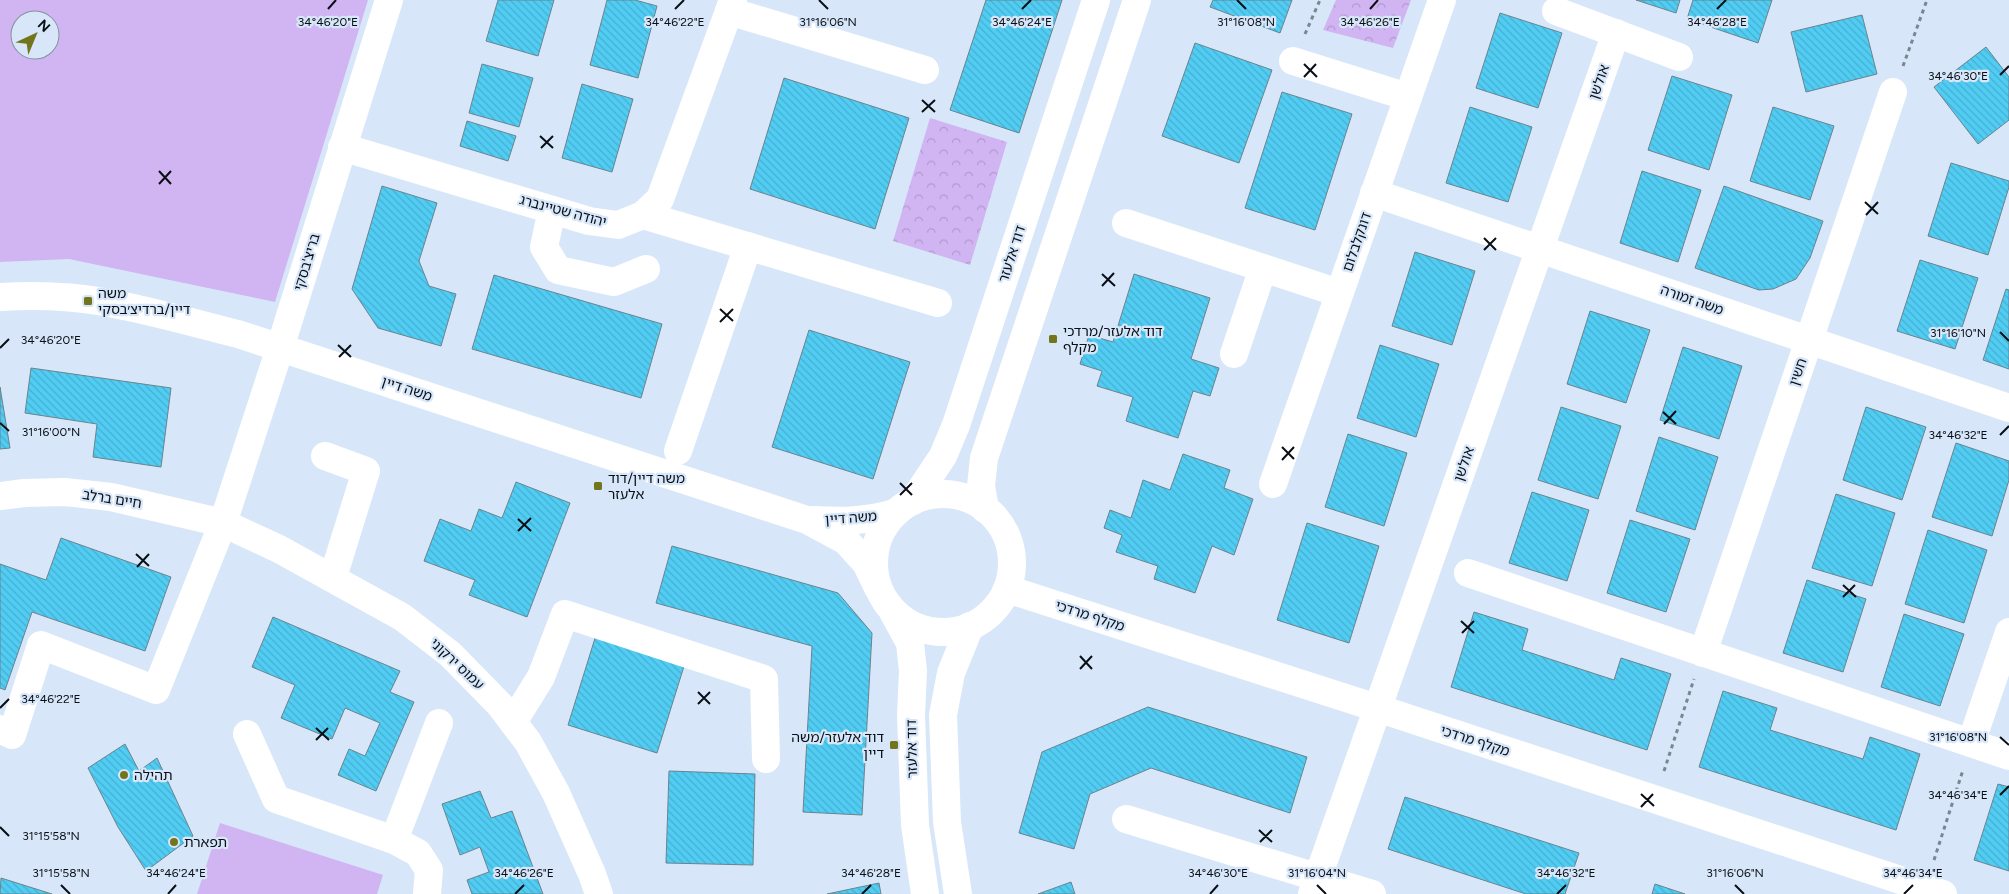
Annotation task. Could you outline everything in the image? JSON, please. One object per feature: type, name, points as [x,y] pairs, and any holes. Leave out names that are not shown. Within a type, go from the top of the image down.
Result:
[{"type":"street","name":"בריצ'בסקי","points":[[0,730],[12,735],[41,645],[156,690],[223,523],[280,348],[388,0]]},
{"type":"street","name":"דוד אלעזר","points":[[904,507],[943,456],[956,425],[1096,0]]},
{"type":"street","points":[[985,509],[981,486],[984,458],[1137,0]]},
{"type":"street","name":"דונקלבלום","points":[[1273,484],[1442,0]]},
{"type":"street","name":"יהודה שטיינברג","points":[[342,147],[590,221],[618,225],[643,215],[660,199],[731,5]]},
{"type":"street","points":[[731,5],[925,70]]},
{"type":"street","points":[[1556,11],[1679,57]]},
{"type":"street","name":"אולשן","points":[[1315,886],[1616,33]]},
{"type":"street","points":[[1293,61],[1408,97]]},
{"type":"street","name":"חשין","points":[[1703,653],[1893,92]]},
{"type":"street","name":"משה זמורה","points":[[1374,193],[2009,408]]},
{"type":"street","points":[[552,210],[544,247],[558,270],[614,282],[646,269]]},
{"type":"street","points":[[643,215],[938,303]]},
{"type":"street","points":[[1126,223],[1339,293]]},
{"type":"street","points":[[678,451],[748,246]]},
{"type":"street","points":[[1234,354],[1263,268]]},
{"type":"street","name":"משה דיין","points":[[0,297],[27,296],[102,301],[172,317],[280,348],[807,520],[846,541],[866,563],[885,598]]},
{"type":"street","points":[[325,456],[366,471],[333,577]]},
{"type":"street","name":"חיים ברלב","points":[[0,496],[24,493],[65,492],[111,497],[223,523]]},
{"type":"street","points":[[931,495],[950,495],[969,500],[985,509],[1000,526],[1010,546],[1012,568],[1007,589],[998,605],[986,617],[970,626],[949,632],[928,630],[907,622],[885,598],[874,568],[876,548],[883,529],[904,507],[931,495]]},
{"type":"street","name":"משה דיין","points":[[807,520],[842,522],[871,520],[904,507]]},
{"type":"street","name":"עמוס ירקוני","points":[[223,523],[279,548],[333,577],[402,617],[450,654],[500,705],[528,742],[556,793],[599,894]]},
{"type":"street","points":[[1468,574],[2009,756]]},
{"type":"street","name":"מקלף מרדכי","points":[[1007,589],[1377,708],[1654,800],[1885,885],[1934,891]]},
{"type":"street","name":"דוד אלעזר","points":[[885,598],[910,644],[914,670],[911,715],[912,781],[915,825],[925,894]]},
{"type":"street","points":[[513,722],[541,676],[565,614],[764,679],[766,759]]},
{"type":"street","points":[[958,894],[947,822],[943,715],[951,673],[970,626]]},
{"type":"street","points":[[1971,743],[2009,632]]},
{"type":"street","points":[[394,840],[439,723]]},
{"type":"street","points":[[247,734],[276,799],[394,840],[418,853],[429,870],[428,894]]},
{"type":"street","points":[[1126,819],[1315,886],[1372,894]]},
{"type":"path","points":[[1293,61],[1320,0]]},
{"type":"path","points":[[1893,92],[1927,0]]},
{"type":"path","points":[[1654,800],[1703,653]]},
{"type":"path","points":[[1934,891],[1971,743]]},
{"type":"green space","points":[[0,0],[368,0],[275,302],[69,259],[0,262]]},
{"type":"green space","points":[[1336,0],[1411,0],[1393,48],[1323,30]]},
{"type":"green space","points":[[930,118],[1007,142],[970,265],[893,241]]},
{"type":"green space","points":[[220,823],[383,875],[377,894],[197,894]]},
{"type":"building","points":[[498,0],[554,0],[538,56],[486,41]]},
{"type":"building","points":[[607,0],[635,0],[657,6],[638,78],[590,65]]},
{"type":"building","points":[[986,0],[1062,0],[1019,133],[950,110]]},
{"type":"building","points":[[1213,0],[1292,0],[1280,33],[1210,7]]},
{"type":"building","points":[[1636,0],[1680,0],[1676,13]]},
{"type":"building","points":[[1693,0],[1772,0],[1758,43],[1687,19]]},
{"type":"building","points":[[1500,13],[1562,33],[1538,108],[1476,88]]},
{"type":"building","points":[[1862,15],[1877,74],[1806,92],[1791,32]]},
{"type":"building","points":[[1195,43],[1272,70],[1239,163],[1162,136]]},
{"type":"building","points":[[1986,47],[2009,77],[2009,120],[1978,144],[1934,87]]},
{"type":"building","points":[[482,64],[533,78],[519,127],[469,113]]},
{"type":"building","points":[[1672,76],[1732,95],[1709,170],[1648,150]]},
{"type":"building","points":[[784,78],[909,118],[875,229],[750,189]]},
{"type":"building","points":[[582,84],[633,99],[612,172],[562,158]]},
{"type":"building","points":[[1282,92],[1352,114],[1315,230],[1245,208]]},
{"type":"building","points":[[1470,107],[1532,127],[1508,202],[1446,183]]},
{"type":"building","points":[[1773,107],[1834,126],[1810,200],[1750,181]]},
{"type":"building","points":[[467,121],[516,136],[508,161],[460,146]]},
{"type":"building","points":[[1951,163],[2009,181],[2009,187],[1988,255],[1928,236]]},
{"type":"building","points":[[1642,171],[1701,190],[1678,262],[1620,243]]},
{"type":"building","points":[[382,186],[437,203],[419,261],[429,286],[456,294],[441,346],[378,328],[352,289]]},
{"type":"building","points":[[1724,186],[1823,221],[1810,258],[1796,279],[1773,289],[1759,290],[1695,268]]},
{"type":"building","points":[[1415,252],[1475,271],[1452,345],[1392,326]]},
{"type":"building","points":[[1920,260],[1978,278],[1955,349],[1897,331]]},
{"type":"building","points":[[1134,274],[1210,298],[1191,359],[1219,368],[1210,396],[1193,391],[1178,438],[1126,421],[1133,397],[1097,386],[1102,371],[1080,364],[1089,335],[1113,342]]},
{"type":"building","points":[[494,275],[662,324],[641,398],[472,349]]},
{"type":"building","points":[[2006,289],[2009,290],[2009,369],[1983,360]]},
{"type":"building","points":[[1590,311],[1650,330],[1626,403],[1567,384]]},
{"type":"building","points":[[809,330],[910,362],[873,479],[772,447]]},
{"type":"building","points":[[1380,345],[1439,364],[1416,437],[1357,418]]},
{"type":"building","points":[[1683,347],[1742,366],[1719,439],[1660,420]]},
{"type":"building","points":[[31,368],[171,388],[161,467],[93,457],[97,424],[25,413]]},
{"type":"building","points":[[0,387],[10,448],[0,449]]},
{"type":"building","points":[[1561,407],[1621,426],[1598,499],[1538,480]]},
{"type":"building","points":[[1866,407],[1926,427],[1902,500],[1843,480]]},
{"type":"building","points":[[1348,434],[1407,453],[1384,526],[1325,507]]},
{"type":"building","points":[[1659,437],[1718,457],[1695,530],[1636,511]]},
{"type":"building","points":[[1956,443],[2009,461],[2009,480],[1992,536],[1932,517]]},
{"type":"building","points":[[1183,454],[1230,470],[1224,488],[1253,499],[1234,555],[1212,546],[1195,593],[1154,579],[1158,566],[1116,552],[1122,535],[1104,528],[1110,510],[1131,518],[1143,480],[1170,490]]},
{"type":"building","points":[[516,482],[570,503],[527,617],[469,595],[475,580],[424,561],[440,519],[471,531],[479,509],[502,518]]},
{"type":"building","points":[[1532,492],[1589,510],[1567,581],[1509,563]]},
{"type":"building","points":[[1836,494],[1895,513],[1872,586],[1812,568]]},
{"type":"building","points":[[1630,520],[1690,539],[1666,612],[1607,593]]},
{"type":"building","points":[[1307,523],[1379,546],[1349,643],[1277,620]]},
{"type":"building","points":[[1928,530],[1987,550],[1964,623],[1905,604]]},
{"type":"building","points":[[61,538],[171,577],[145,651],[32,612],[5,690],[0,688],[0,564],[46,580]]},
{"type":"building","points":[[672,546],[838,593],[872,633],[862,815],[803,812],[812,646],[656,603]]},
{"type":"building","points":[[1807,580],[1866,599],[1843,672],[1783,653]]},
{"type":"building","points":[[1474,612],[1528,629],[1522,650],[1614,680],[1621,658],[1671,674],[1647,750],[1451,687]]},
{"type":"building","points":[[1904,614],[1964,634],[1940,706],[1881,687]]},
{"type":"building","points":[[273,617],[400,671],[390,692],[414,702],[376,791],[338,775],[349,749],[365,756],[380,723],[345,708],[332,739],[281,718],[295,685],[252,667]]},
{"type":"building","points":[[596,635],[685,663],[657,753],[568,725]]},
{"type":"building","points":[[1723,691],[1777,708],[1770,730],[1863,759],[1870,737],[1920,754],[1896,830],[1699,767]]},
{"type":"building","points":[[1148,707],[1307,757],[1290,813],[1151,768],[1090,794],[1074,849],[1019,833],[1042,752]]},
{"type":"building","points":[[125,744],[139,771],[157,758],[193,836],[146,871],[118,827],[88,768]]},
{"type":"building","points":[[669,771],[755,774],[753,865],[666,863]]},
{"type":"building","points":[[1998,784],[2009,787],[2009,871],[1974,860]]},
{"type":"building","points":[[480,791],[491,818],[512,811],[543,894],[472,894],[467,880],[489,872],[480,847],[460,855],[442,804]]},
{"type":"building","points":[[1405,797],[1579,853],[1565,894],[1526,894],[1388,849]]},
{"type":"building","points":[[1,878],[52,894],[0,894]]},
{"type":"building","points":[[1071,882],[1075,894],[1038,894]]},
{"type":"building","points":[[879,883],[881,894],[827,894]]},
{"type":"building","points":[[1655,884],[1685,894],[1652,894]]},
{"type":"place","name":"משה דיין/ברדיצ׳בסקי","points":[[88,301]]},
{"type":"place","name":"דוד אלעזר/מרדכי מקלף","points":[[1053,339]]},
{"type":"place","name":"משה דיין/דוד אלעזר","points":[[598,486]]},
{"type":"place","name":"דוד אלעזר/משה דיין","points":[[894,745]]},
{"type":"place","name":"תהילה","points":[[124,775]]},
{"type":"place","name":"תפארת","points":[[174,842]]}]
